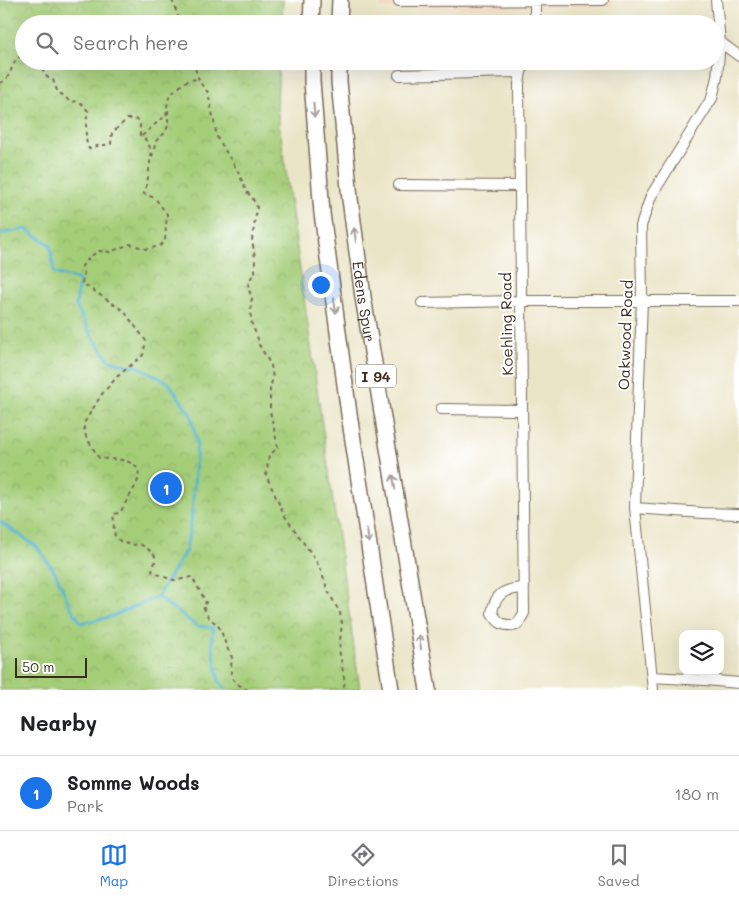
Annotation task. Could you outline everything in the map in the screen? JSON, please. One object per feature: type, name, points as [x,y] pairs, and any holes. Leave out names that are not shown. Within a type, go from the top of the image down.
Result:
[{"type":"highway","points":[[311,15],[312,0]]},
{"type":"highway","points":[[339,15],[340,0]]},
{"type":"highway","name":"Edens Spur","points":[[312,70],[322,213],[349,414],[391,690]]},
{"type":"highway","name":"Edens Spur","points":[[339,70],[350,199],[363,297],[428,690]]},
{"type":"street","points":[[399,2],[603,0]]},
{"type":"street","name":"Oakwood Road","points":[[716,0],[717,15]]},
{"type":"street","points":[[535,1],[535,15]]},
{"type":"street","points":[[724,45],[739,56]]},
{"type":"street","name":"Oakwood Road","points":[[653,690],[635,508],[642,300],[641,226],[650,196],[712,98],[718,70]]},
{"type":"street","points":[[399,74],[521,72]]},
{"type":"street","name":"Koehling Road","points":[[521,72],[519,84],[524,588]]},
{"type":"street","points":[[399,186],[520,186]]},
{"type":"street","points":[[422,303],[642,300],[739,301]]},
{"type":"street","points":[[442,409],[522,410]]},
{"type":"street","points":[[635,508],[739,514]]},
{"type":"street","points":[[652,677],[739,683]]},
{"type":"path","points":[[172,0],[178,15]]},
{"type":"path","points":[[0,84],[7,80],[15,61]]},
{"type":"path","points":[[43,70],[49,79],[53,80],[58,93],[70,102],[76,101],[81,103],[88,111],[86,118],[86,144],[89,150],[97,146],[111,144],[112,133],[127,119],[133,118],[138,120],[140,135],[150,146],[152,157]]},
{"type":"path","points":[[196,70],[199,80],[208,92],[217,137],[231,158],[246,191],[257,207],[252,240],[255,272],[249,280],[248,287],[252,298],[250,310],[258,343],[272,365],[273,378],[270,388],[270,411],[278,447],[269,456],[266,475],[284,514],[315,559],[328,591],[340,613],[342,623],[339,649],[345,683],[342,690]]},
{"type":"path","points":[[141,136],[166,116],[171,94],[183,82],[193,79],[199,80]]},
{"type":"path","points":[[168,101],[168,126],[165,133],[156,142],[144,194],[155,198],[167,214],[165,240],[160,246],[146,249],[130,244],[110,252],[99,251],[91,256],[82,266],[84,275],[82,283],[124,311],[146,341],[144,355],[118,376],[102,394],[84,427],[86,437],[99,458],[125,461],[132,463],[138,469],[139,478],[135,488],[120,513],[113,514],[116,538],[120,542],[135,546],[140,544],[148,549],[155,556],[156,560],[152,571],[154,573],[174,580],[192,577],[206,600],[206,603],[203,605],[204,608],[210,619],[218,626],[226,648],[232,657],[231,676],[238,685],[247,690]]},
{"type":"shaded area","points":[[382,0],[612,0],[612,6],[381,8]]},
{"type":"green space","points":[[0,0],[283,0],[282,15],[15,15],[15,70],[279,70],[277,108],[360,690],[0,690]]},
{"type":"waterway","points":[[0,234],[26,229],[50,245],[54,273],[79,280],[76,306],[90,333],[109,360],[138,366],[169,383],[191,415],[197,443],[192,515],[186,550],[157,597],[110,617],[81,623],[70,606],[55,572],[36,546],[0,522]]},
{"type":"waterway","points":[[157,597],[197,626],[213,628],[212,644],[219,681],[227,690]]},
{"type":"place","name":"Somme Woods","points":[[166,488]]}]
